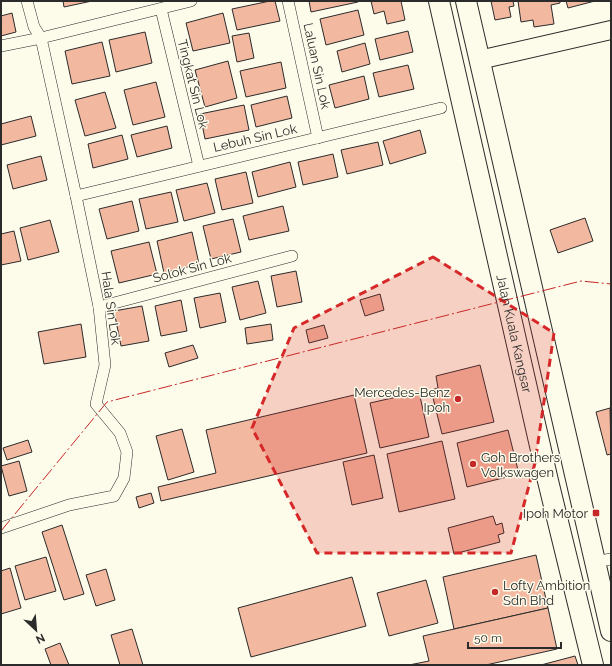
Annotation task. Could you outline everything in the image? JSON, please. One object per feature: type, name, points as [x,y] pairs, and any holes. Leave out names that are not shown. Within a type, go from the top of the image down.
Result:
[{"type":"highway","name":"Jalan Kuala Kangsar","points":[[439,1],[547,474],[593,665]]},
{"type":"highway","points":[[445,1],[448,6],[455,38],[461,48],[479,60],[471,67],[467,78],[478,136],[478,149],[475,158]]},
{"type":"highway","name":"Jalan Kuala Kangsar","points":[[466,1],[479,60],[603,560],[611,631]]},
{"type":"main road","points":[[479,60],[611,30]]},
{"type":"street","name":"Hala Sin Lok","points":[[1,528],[69,505],[114,496],[124,478],[127,452],[120,433],[96,404],[105,365],[99,307],[41,38],[34,27],[27,1]]},
{"type":"street","points":[[1,46],[41,38],[191,1]]},
{"type":"street","name":"Laluan Sin Lok","points":[[288,1],[318,138]]},
{"type":"street","name":"Tingkat Sin Lok","points":[[161,9],[199,166]]},
{"type":"street","name":"Lebuh Sin Lok","points":[[76,196],[441,108]]},
{"type":"street","name":"Solok Sin Lok","points":[[99,307],[292,256]]},
{"type":"highlighted area","points":[[433,257],[554,333],[535,463],[511,553],[317,553],[252,428],[294,328]]},
{"type":"building","points":[[63,1],[92,1],[64,7]]},
{"type":"building","points":[[275,1],[280,21],[237,30],[232,9]]},
{"type":"building","points":[[309,1],[358,1],[358,2],[311,12]]},
{"type":"building","points":[[371,1],[401,1],[405,20],[387,24],[384,11],[374,14]]},
{"type":"building","points":[[491,1],[513,1],[514,6],[509,7],[511,17],[495,20]]},
{"type":"building","points":[[518,1],[560,1],[560,3],[551,5],[554,24],[534,27],[533,20],[521,22]]},
{"type":"building","points":[[566,1],[595,1],[568,8]]},
{"type":"building","points":[[358,10],[364,35],[326,45],[320,19]]},
{"type":"building","points":[[12,13],[16,32],[1,36],[1,16]]},
{"type":"building","points":[[223,13],[230,43],[193,51],[186,23]]},
{"type":"building","points":[[408,31],[413,52],[380,60],[375,39]]},
{"type":"building","points":[[145,32],[152,63],[116,72],[109,40]]},
{"type":"building","points":[[249,33],[254,58],[237,62],[232,36]]},
{"type":"building","points":[[102,42],[110,76],[72,84],[65,51]]},
{"type":"building","points":[[365,43],[370,64],[342,72],[337,51]]},
{"type":"building","points":[[228,61],[237,98],[205,107],[195,70]]},
{"type":"building","points":[[281,62],[286,88],[246,97],[240,71]]},
{"type":"building","points":[[408,65],[414,89],[379,97],[373,73]]},
{"type":"building","points":[[364,76],[369,99],[335,108],[329,85]]},
{"type":"building","points":[[156,82],[165,117],[133,125],[124,90]]},
{"type":"building","points":[[105,92],[116,128],[85,136],[75,100]]},
{"type":"building","points":[[287,96],[292,118],[256,127],[251,105]]},
{"type":"building","points":[[244,105],[249,130],[205,139],[200,114]]},
{"type":"building","points":[[31,116],[36,136],[1,145],[1,124]]},
{"type":"building","points":[[167,126],[172,148],[137,157],[131,135]]},
{"type":"building","points":[[420,130],[426,153],[390,164],[383,141]]},
{"type":"building","points":[[122,135],[128,159],[93,168],[88,144]]},
{"type":"building","points":[[378,142],[383,165],[347,174],[341,150]]},
{"type":"building","points":[[333,154],[338,177],[303,185],[298,162]]},
{"type":"building","points":[[41,156],[47,180],[13,189],[7,165]]},
{"type":"building","points":[[290,162],[296,187],[258,197],[252,172]]},
{"type":"building","points":[[246,172],[253,203],[222,210],[215,179]]},
{"type":"building","points":[[207,183],[215,213],[184,221],[176,190]]},
{"type":"building","points":[[171,192],[178,222],[146,229],[139,199]]},
{"type":"building","points":[[132,201],[139,231],[107,239],[99,209]]},
{"type":"building","points":[[283,206],[289,231],[249,240],[243,216]]},
{"type":"building","points":[[585,218],[593,241],[558,253],[550,230]]},
{"type":"building","points":[[233,219],[241,252],[211,259],[203,226]]},
{"type":"building","points":[[50,220],[59,252],[28,260],[20,228]]},
{"type":"building","points":[[14,231],[21,261],[1,265],[1,234]]},
{"type":"building","points":[[192,232],[199,264],[164,273],[157,241]]},
{"type":"building","points":[[149,242],[157,274],[119,283],[111,251]]},
{"type":"building","points":[[296,271],[302,302],[277,307],[271,276]]},
{"type":"building","points":[[258,281],[266,313],[240,320],[232,287]]},
{"type":"building","points":[[220,293],[226,322],[200,328],[194,298]]},
{"type":"building","points":[[380,294],[384,310],[365,316],[360,300]]},
{"type":"building","points":[[181,300],[187,331],[161,336],[155,306]]},
{"type":"building","points":[[142,306],[149,341],[121,346],[114,311]]},
{"type":"building","points":[[81,324],[86,357],[44,364],[38,332]]},
{"type":"building","points":[[271,324],[273,340],[247,344],[245,328]]},
{"type":"building","points":[[324,325],[328,338],[309,343],[306,330]]},
{"type":"building","points":[[193,345],[198,358],[169,367],[165,353]]},
{"type":"building","points":[[480,365],[494,422],[442,434],[431,390],[438,388],[436,376]]},
{"type":"building","points":[[419,392],[429,437],[380,448],[370,403]]},
{"type":"building","points":[[354,395],[367,453],[161,501],[158,487],[216,473],[206,430]]},
{"type":"building","points":[[610,408],[611,454],[607,455],[596,412]]},
{"type":"building","points":[[182,429],[194,472],[168,480],[156,436]]},
{"type":"building","points":[[508,430],[519,474],[467,487],[457,443]]},
{"type":"building","points":[[28,440],[32,452],[7,460],[3,448]]},
{"type":"building","points":[[442,441],[455,499],[399,512],[387,454]]},
{"type":"building","points":[[374,455],[383,498],[352,505],[343,462]]},
{"type":"building","points":[[19,461],[27,491],[9,496],[1,466]]},
{"type":"building","points":[[151,493],[154,503],[139,508],[136,497]]},
{"type":"building","points":[[493,516],[496,525],[502,523],[504,533],[498,535],[500,542],[454,554],[448,528]]},
{"type":"building","points":[[62,525],[84,594],[64,600],[42,532]]},
{"type":"building","name":"Lofty Ambition Sdn Bhd","points":[[536,555],[548,608],[454,629],[443,577]]},
{"type":"building","points":[[46,557],[56,591],[25,600],[15,566]]},
{"type":"building","points":[[10,568],[21,608],[1,614],[1,571]]},
{"type":"building","points":[[106,569],[115,600],[96,606],[86,575]]},
{"type":"building","points":[[352,577],[366,626],[251,657],[238,608]]},
{"type":"building","points":[[426,580],[438,623],[389,636],[377,593]]},
{"type":"building","points":[[548,608],[557,649],[486,665],[409,665],[429,661],[423,636]]},
{"type":"building","points":[[132,629],[143,665],[120,665],[111,635]]},
{"type":"building","points":[[60,643],[69,665],[51,665],[45,649]]},
{"type":"building","points":[[575,656],[578,665],[541,665]]},
{"type":"power","points":[[1,531],[107,402],[581,281],[611,284]]},
{"type":"place","name":"Mercedes-Benz Ipoh","points":[[458,399]]},
{"type":"place","name":"Goh Brothers Volkswagen","points":[[473,464]]},
{"type":"place","name":"Ipoh Motor","points":[[596,513]]},
{"type":"place","name":"Lofty Ambition Sdn Bhd","points":[[495,592]]}]
